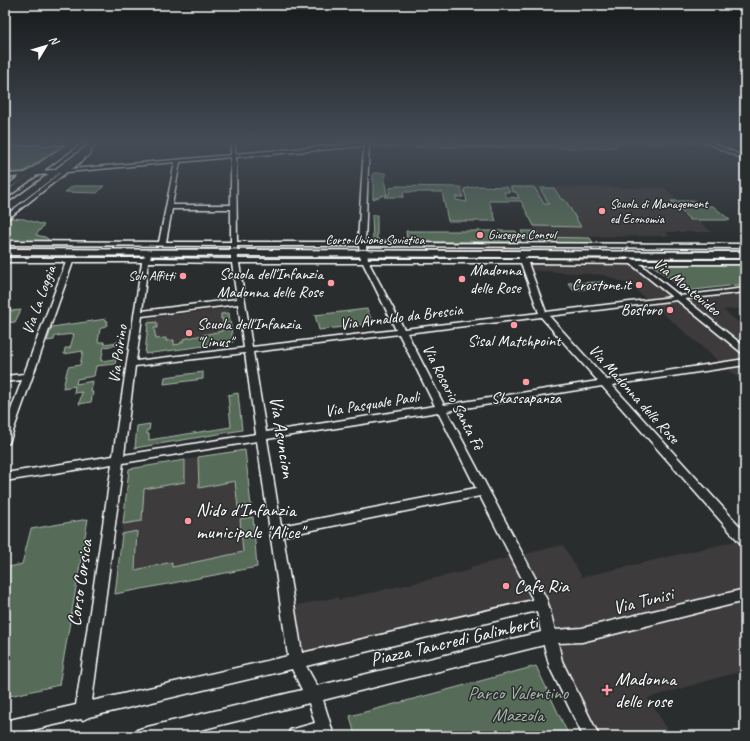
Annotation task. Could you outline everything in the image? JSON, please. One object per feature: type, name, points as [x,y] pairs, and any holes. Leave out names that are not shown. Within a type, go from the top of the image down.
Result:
[{"type":"main road","points":[[5,196],[32,176]]},
{"type":"main road","points":[[5,210],[52,176]]},
{"type":"main road","name":"Corso Unione Sovietica","points":[[5,252],[148,256],[234,252],[363,253],[522,258],[624,254],[745,255]]},
{"type":"street","points":[[5,189],[23,176]]},
{"type":"street","points":[[5,219],[60,176]]},
{"type":"street","points":[[162,244],[175,176]]},
{"type":"street","name":"Via Asuncion","points":[[233,176],[234,252],[296,662],[313,695],[323,720],[325,732]]},
{"type":"street","points":[[363,253],[366,176]]},
{"type":"street","points":[[169,207],[233,207]]},
{"type":"street","name":"Corso Unione Sovietica","points":[[5,243],[162,244],[234,252]]},
{"type":"street","name":"Corso Unione Sovietica","points":[[363,253],[612,245],[745,246]]},
{"type":"street","name":"Via Montevideo","points":[[612,245],[745,351]]},
{"type":"street","name":"Via Rosario Santa Fè","points":[[363,253],[441,409],[542,604],[549,637]]},
{"type":"street","name":"Corso Unione Sovietica","points":[[5,260],[70,260],[148,256]]},
{"type":"street","name":"Via Poirino","points":[[117,460],[148,256]]},
{"type":"street","name":"Corso Unione Sovietica","points":[[522,258],[745,262]]},
{"type":"street","name":"Via Madonna delle Rose","points":[[522,258],[543,314],[745,540]]},
{"type":"street","name":"Via La Loggia","points":[[5,440],[70,260]]},
{"type":"street","name":"Via Arnaldo da Brescia","points":[[132,364],[745,290]]},
{"type":"street","points":[[138,314],[241,301]]},
{"type":"street","name":"Via Pasquale Paoli","points":[[5,477],[604,382],[745,362]]},
{"type":"street","points":[[5,379],[28,376]]},
{"type":"street","name":"Corso Corsica","points":[[83,712],[117,460]]},
{"type":"street","points":[[276,532],[484,491]]},
{"type":"street","name":"Via Tunisi","points":[[549,637],[582,635],[745,595]]},
{"type":"street","name":"Piazza Tancredi Galimberti","points":[[296,662],[542,604]]},
{"type":"street","name":"Piazza Tancredi Galimberti","points":[[313,695],[549,637],[555,663],[591,736]]},
{"type":"street","points":[[5,729],[296,662]]},
{"type":"street","points":[[143,736],[313,695]]},
{"type":"street","points":[[296,736],[325,732]]},
{"type":"shaded area","name":"Scuola di Management ed Economia","points":[[514,187],[665,188],[677,201],[669,202],[689,221],[699,221],[711,232],[666,232],[669,236],[539,237]]},
{"type":"shaded area","points":[[523,261],[632,261],[678,298],[745,290],[745,308],[723,310],[745,327],[745,384],[630,285],[604,275],[526,270]]},
{"type":"shaded area","name":"Scuola dell'Infanzia \"Linus\"","points":[[229,308],[233,342],[145,354],[148,318]]},
{"type":"shaded area","name":"Nido d'Infanzia municipale \"Alice\"","points":[[245,450],[257,567],[115,594],[129,469]]},
{"type":"shaded area","points":[[745,539],[745,670],[648,698],[672,736],[598,736],[549,637],[531,606],[296,662],[287,607],[338,597],[339,600],[471,570],[470,567],[563,545],[582,577]]},
{"type":"green space","points":[[373,176],[386,176],[385,184],[387,194],[373,199]]},
{"type":"green space","points":[[73,186],[104,186],[97,193],[65,192]]},
{"type":"green space","points":[[397,186],[461,187],[463,197],[456,197],[456,200],[467,202],[464,189],[477,186],[507,187],[510,192],[504,192],[506,197],[519,198],[516,192],[513,192],[510,187],[534,187],[544,204],[549,204],[540,188],[554,188],[561,199],[566,201],[581,227],[534,226],[521,201],[489,201],[496,221],[448,221],[442,192],[403,192],[404,197],[384,197],[389,194],[390,188]]},
{"type":"green space","points":[[671,201],[695,201],[703,206],[713,206],[730,220],[690,220]]},
{"type":"green space","points":[[372,215],[377,215],[377,239],[380,240],[407,240],[406,231],[516,231],[521,242],[375,242],[373,240]]},
{"type":"green space","points":[[10,218],[24,219],[44,225],[36,235],[45,237],[54,243],[5,242],[5,222]]},
{"type":"green space","points":[[521,231],[536,231],[539,237],[590,238],[594,244],[541,243],[539,239],[525,239]]},
{"type":"green space","points":[[652,265],[745,265],[745,284],[686,291]]},
{"type":"green space","points":[[604,282],[608,287],[573,290],[568,283]]},
{"type":"green space","points":[[10,308],[11,311],[21,310],[15,322],[5,323],[5,309]]},
{"type":"green space","points":[[367,309],[373,323],[319,330],[315,315]]},
{"type":"green space","points":[[229,313],[233,342],[145,354],[148,323],[157,322],[157,328],[154,328],[156,339],[166,338],[166,341],[174,340],[174,345],[183,342],[183,339],[222,331],[223,319],[221,319],[221,314]]},
{"type":"green space","points":[[106,319],[106,321],[108,321],[107,325],[100,329],[98,342],[104,342],[104,344],[118,342],[118,345],[104,347],[101,361],[116,359],[115,364],[96,366],[94,376],[77,379],[76,384],[93,381],[91,402],[79,404],[82,392],[74,393],[75,386],[63,388],[68,367],[80,365],[83,351],[64,354],[65,348],[70,348],[74,334],[55,336],[54,340],[47,341],[52,327]]},
{"type":"green space","points":[[203,372],[203,379],[164,384],[165,377]]},
{"type":"green space","points":[[238,393],[242,430],[135,448],[137,426],[150,424],[149,430],[147,430],[149,440],[231,427],[228,395]]},
{"type":"green space","points":[[245,450],[251,506],[238,508],[235,481],[199,488],[198,457]]},
{"type":"green space","points":[[185,460],[185,482],[144,489],[142,521],[123,524],[129,469]]},
{"type":"green space","points":[[253,517],[257,567],[115,594],[122,534],[137,531],[135,570],[172,562],[172,567],[243,552],[240,519]]},
{"type":"green space","points":[[88,519],[59,685],[5,697],[5,568],[22,564],[31,529]]},
{"type":"green space","name":"Parco Valentino Mazzola","points":[[536,666],[569,736],[355,736],[350,716]]},
{"type":"tram line","points":[[5,248],[745,251]]},
{"type":"place","name":"Scuola di Management ed Economia","points":[[602,211]]},
{"type":"place","name":"Giuseppe Consul","points":[[480,235]]},
{"type":"place","name":"Solo Affitti","points":[[183,276]]},
{"type":"place","name":"Madonna delle Rose","points":[[462,279]]},
{"type":"place","name":"Scuola dell'Infanzia Madonna delle Rose","points":[[331,283]]},
{"type":"place","name":"Crostone.it","points":[[639,285]]},
{"type":"place","name":"Bosforo","points":[[670,310]]},
{"type":"place","name":"Sisal Matchpoint","points":[[514,325]]},
{"type":"place","name":"Scuola dell'Infanzia \"Linus\"","points":[[189,333]]},
{"type":"place","name":"Skassapanza","points":[[526,382]]},
{"type":"place","name":"Nido d'Infanzia municipale \"Alice\"","points":[[188,521]]},
{"type":"place","name":"Cafe Ria","points":[[506,586]]},
{"type":"place","name":"Madonna delle rose","points":[[607,690]]}]
